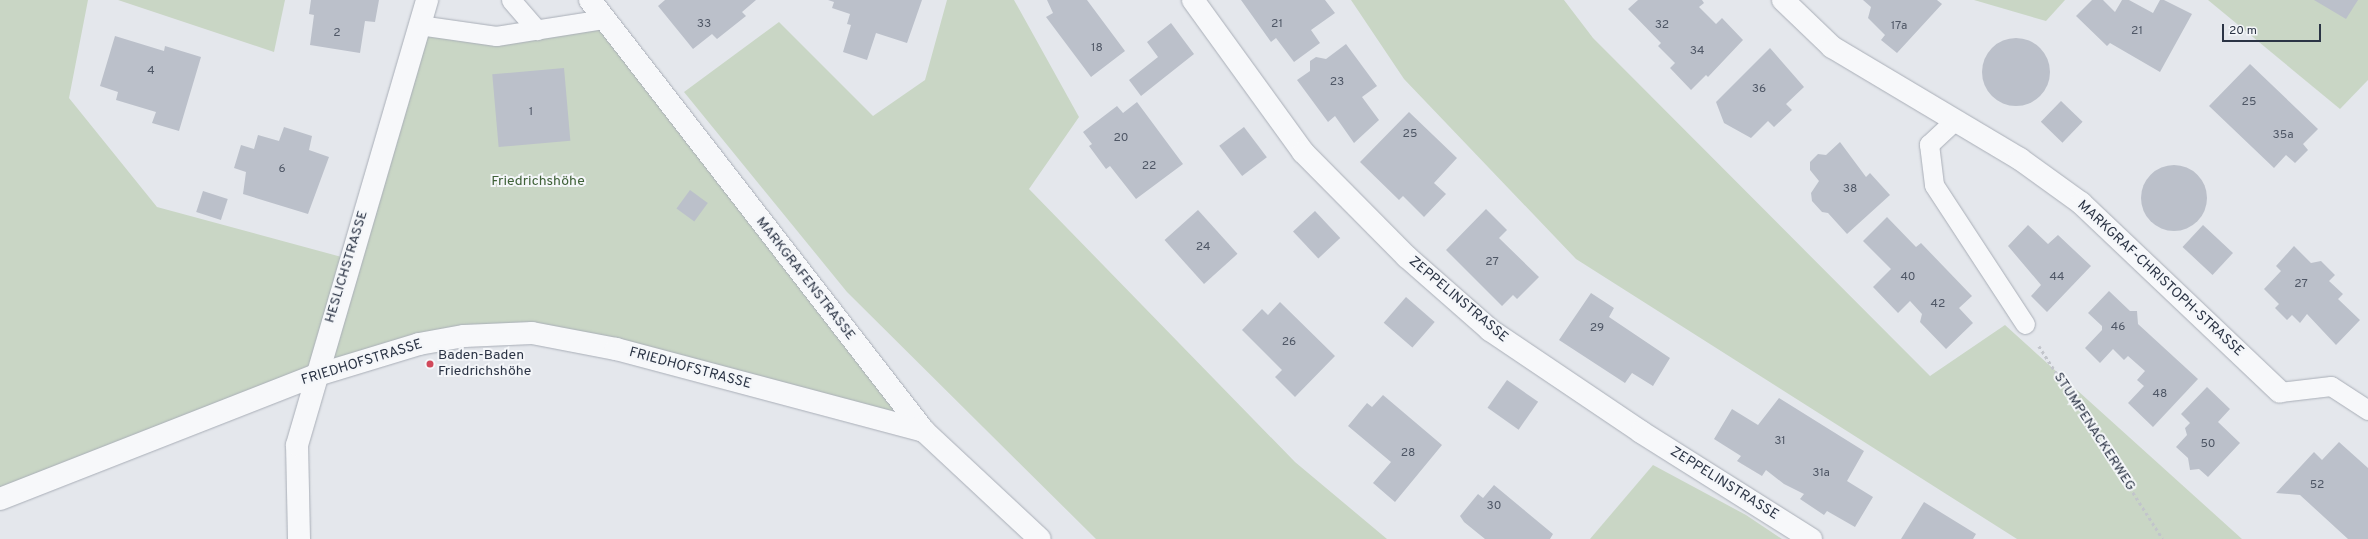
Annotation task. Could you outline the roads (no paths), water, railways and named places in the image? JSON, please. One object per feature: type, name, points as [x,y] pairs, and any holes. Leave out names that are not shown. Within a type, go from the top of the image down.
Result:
[{"type":"street","name":"HESLICHSTRASSE","points":[[299,539],[297,445],[314,376],[427,0]]},
{"type":"street","name":"MARKGRAFENSTRASSE","points":[[590,0],[603,19],[924,431],[1040,539]]},
{"type":"street","name":"ZEPPELINSTRASSE","points":[[1193,0],[1303,152],[1406,257],[1484,325],[1641,432],[1811,539]]},
{"type":"street","name":"MARKGRAF-CHRISTOPH-STRASSE","points":[[1783,0],[1832,47],[1953,122],[2020,159],[2081,203],[2280,392]]},
{"type":"street","name":"FRIEDHOFSTRASSE","points":[[0,499],[314,376],[419,344],[464,336],[532,333],[616,349],[924,431]]},
{"type":"lane","points":[[511,0],[537,30]]},
{"type":"lane","points":[[419,25],[496,36],[603,19]]},
{"type":"lane","points":[[1953,122],[1929,144],[1934,185],[2025,324]]},
{"type":"lane","name":"MARKGRAF-CHRISTOPH-STRASSE","points":[[2280,392],[2331,386],[2368,410]]},
{"type":"place","name":"Baden-Baden Friedrichshöhe","points":[[430,364]]},
{"type":"park label","name":"Friedrichshöhe","points":[[538,182]]}]
